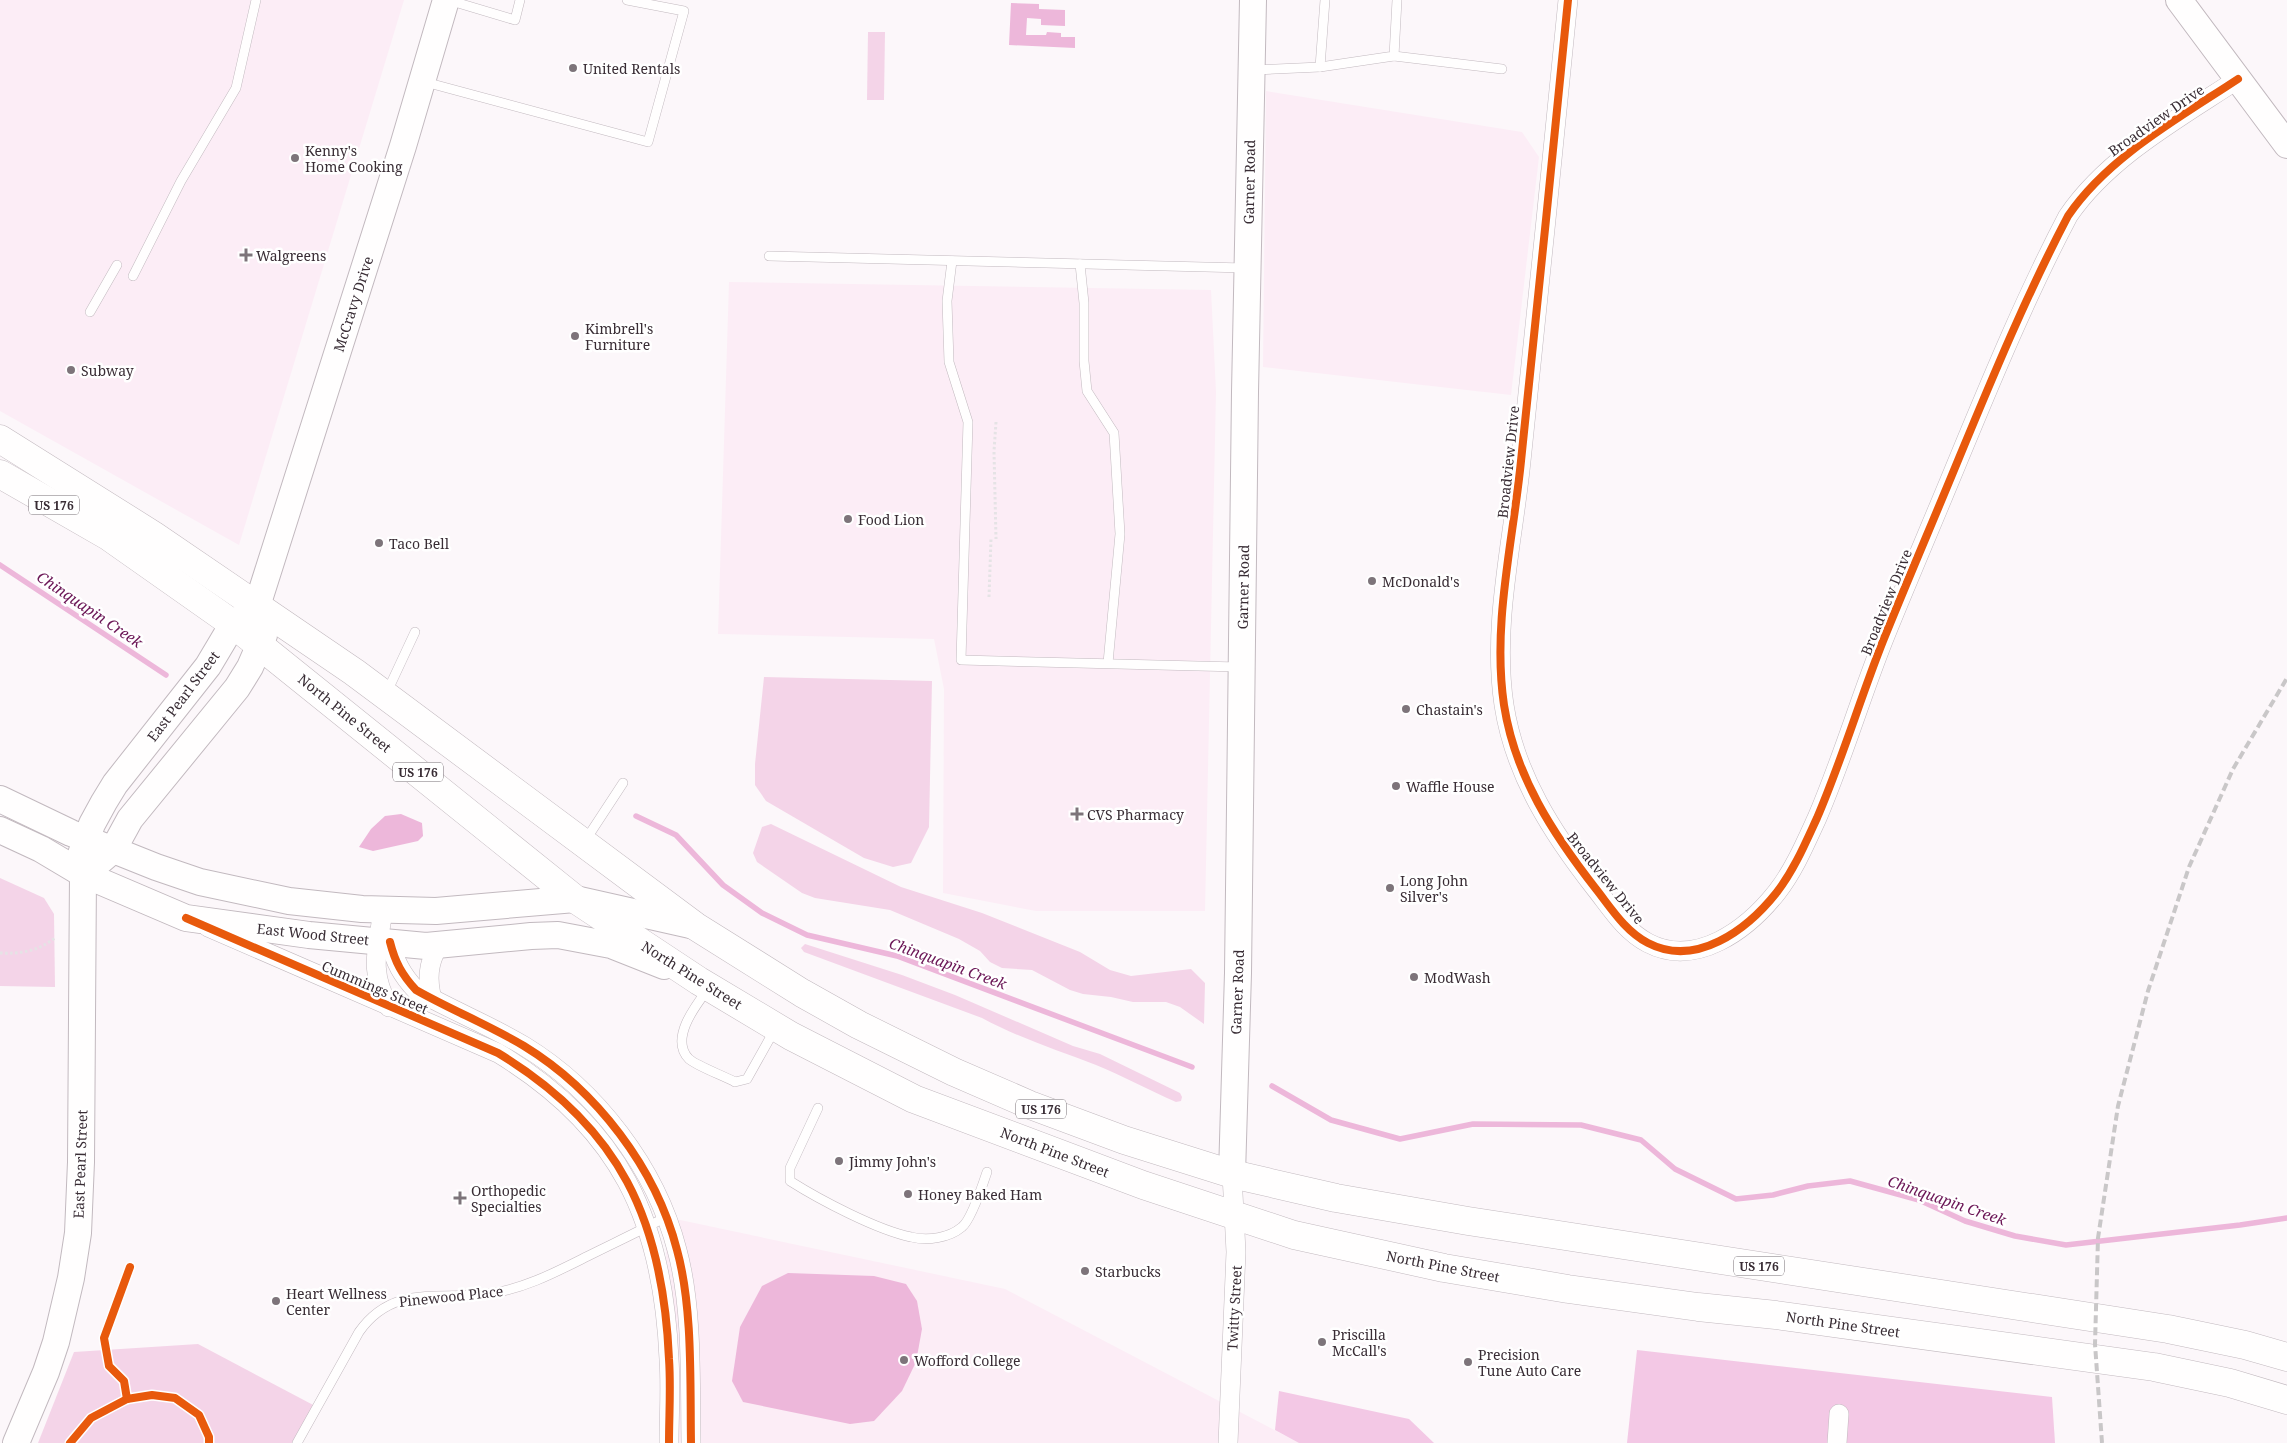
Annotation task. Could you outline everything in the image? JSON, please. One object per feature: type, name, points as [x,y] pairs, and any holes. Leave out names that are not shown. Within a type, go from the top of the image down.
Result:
[{"type":"highway","name":"US 176","points":[[0,439],[153,535],[385,694],[695,926],[802,993],[859,1025],[954,1072],[1030,1105],[1124,1140],[1232,1174],[1336,1198],[1468,1221],[2168,1329],[2245,1345],[2287,1357]]},
{"type":"highway","name":"North Pine Street","points":[[0,474],[108,536],[233,624],[575,899],[704,984],[776,1027],[914,1099],[1143,1186],[1294,1236],[1444,1268],[1568,1289],[1786,1316],[2154,1367],[2230,1384],[2287,1400]]},
{"type":"street","name":"McCravy Drive","points":[[257,606],[447,0]]},
{"type":"street","name":"Garner Road","points":[[1232,1174],[1238,972],[1248,268],[1254,0]]},
{"type":"street","name":"Broadview Drive","points":[[1568,0],[1520,469],[1500,629],[1501,678],[1505,708],[1514,747],[1527,784],[1546,819],[1567,852],[1622,923],[1639,938],[1660,949],[1675,952],[1690,951],[1716,943],[1738,930],[1758,914],[1775,895],[1790,874],[1802,852],[1831,785],[1882,644],[1992,379],[2068,216],[2080,198],[2112,167],[2238,79]]},
{"type":"street","points":[[2179,0],[2287,145]]},
{"type":"street","points":[[84,874],[114,850],[130,819],[236,688],[250,667],[264,636],[257,606]]},
{"type":"street","name":"East Pearl Street","points":[[16,1443],[46,1372],[56,1342],[71,1278],[78,1234],[81,1162],[84,874],[80,858],[94,820],[115,784],[208,666],[233,624],[257,606]]},
{"type":"street","points":[[0,800],[86,839],[174,873],[244,893],[289,901],[383,910],[436,911],[575,899],[695,926]]},
{"type":"street","name":"East Wood Street","points":[[0,830],[41,849],[84,874],[186,918],[309,935],[438,946],[531,936],[558,935],[585,938],[611,944],[704,984]]},
{"type":"street","points":[[383,910],[385,942],[375,958],[376,975],[380,992],[389,1007]]},
{"type":"street","name":"Cummings Street","points":[[186,918],[498,1053],[531,1073],[559,1096],[607,1147],[627,1180],[648,1226],[661,1285],[670,1361],[669,1443]]},
{"type":"street","points":[[277,958],[309,935]]},
{"type":"street","name":"Cummings Street","points":[[385,942],[403,976],[416,990],[523,1045],[553,1066],[582,1092],[606,1118],[632,1153],[655,1191],[678,1252],[684,1288],[689,1345],[690,1443]]},
{"type":"street","points":[[432,999],[428,986],[428,972],[438,946]]},
{"type":"street","name":"Twitty Street","points":[[1228,1443],[1236,1252],[1232,1174]]},
{"type":"street","points":[[1837,1443],[1839,1414]]},
{"type":"lane","points":[[133,276],[182,181],[236,88],[256,0]]},
{"type":"lane","points":[[447,0],[515,20],[520,0]]},
{"type":"lane","points":[[422,82],[648,142],[684,11],[627,0]]},
{"type":"lane","points":[[1320,67],[1326,0]]},
{"type":"lane","points":[[1394,56],[1398,0]]},
{"type":"lane","points":[[1252,70],[1320,67],[1394,56],[1502,69]]},
{"type":"lane","points":[[769,256],[1248,268]]},
{"type":"lane","points":[[952,261],[947,301],[949,362],[968,422],[961,660],[1242,667]]},
{"type":"lane","points":[[1080,264],[1084,303],[1084,361],[1087,391],[1114,433],[1120,534],[1108,664]]},
{"type":"lane","points":[[90,312],[117,265]]},
{"type":"lane","points":[[385,694],[415,632]]},
{"type":"lane","points":[[584,843],[622,783]]},
{"type":"lane","points":[[704,984],[684,1027],[682,1045],[689,1058],[735,1082],[740,1082],[747,1079],[776,1027]]},
{"type":"lane","points":[[818,1108],[790,1168],[790,1181],[810,1194],[882,1227],[912,1238],[940,1238],[952,1233],[964,1226],[987,1172]]},
{"type":"lane","name":"Pinewood Place","points":[[297,1443],[360,1332],[369,1318],[381,1308],[396,1301],[412,1298],[488,1294],[522,1286],[547,1276],[666,1217]]},
{"type":"path","points":[[996,422],[994,451],[996,539]]},
{"type":"path","points":[[989,597],[991,539]]},
{"type":"path","points":[[0,953],[19,954],[45,946],[56,937]]},
{"type":"shaded area","points":[[0,0],[404,0],[239,545],[0,411]]},
{"type":"shaded area","points":[[1011,3],[1039,4],[1039,9],[1065,10],[1065,26],[1041,25],[1041,19],[1027,18],[1026,35],[1046,35],[1047,32],[1061,33],[1061,37],[1075,37],[1075,48],[1009,45]]},
{"type":"shaded area","points":[[868,32],[885,32],[884,100],[867,100]]},
{"type":"shaded area","points":[[1266,91],[1522,132],[1539,157],[1511,395],[1263,367]]},
{"type":"shaded area","points":[[729,282],[1211,290],[1216,392],[1205,911],[1036,911],[943,893],[944,689],[934,639],[718,634]]},
{"type":"shaded area","points":[[764,677],[932,681],[929,827],[911,863],[893,867],[864,858],[766,801],[755,785],[755,764]]},
{"type":"shaded area","points":[[401,814],[422,823],[423,836],[418,841],[373,851],[359,847],[371,829],[385,816]]},
{"type":"shaded area","points":[[771,824],[901,887],[982,913],[1080,952],[1110,970],[1131,976],[1191,969],[1205,983],[1204,1024],[1180,1007],[1166,1002],[1133,1002],[1083,994],[1070,990],[1032,970],[1002,968],[990,962],[980,951],[959,939],[890,910],[815,898],[802,893],[757,862],[753,853],[762,827]]},
{"type":"shaded area","points":[[0,878],[44,898],[54,914],[55,987],[0,986]]},
{"type":"shaded area","points":[[805,944],[902,975],[955,995],[1073,1046],[1100,1054],[1180,1093],[1181,1101],[1176,1102],[1106,1069],[1024,1038],[982,1018],[804,952],[801,948]]},
{"type":"shaded area","name":"Wofford College","points":[[666,1217],[1005,1289],[1299,1443],[667,1443]]},
{"type":"shaded area","points":[[788,1273],[874,1276],[906,1284],[917,1301],[922,1329],[916,1362],[902,1391],[874,1421],[850,1424],[743,1402],[732,1381],[740,1327],[762,1286]]},
{"type":"shaded area","points":[[198,1344],[317,1407],[298,1443],[38,1443],[74,1352]]},
{"type":"shaded area","points":[[1637,1350],[2052,1397],[2055,1443],[1627,1443]]},
{"type":"shaded area","points":[[1279,1391],[1409,1419],[1434,1443],[1299,1443],[1275,1430]]},
{"type":"waterway","name":"Chinquapin Creek","points":[[0,565],[166,675]]},
{"type":"waterway","name":"Chinquapin Creek","points":[[636,816],[676,835],[723,885],[762,913],[807,935],[897,956],[1192,1067]]},
{"type":"waterway","name":"Chinquapin Creek","points":[[1272,1086],[1331,1120],[1400,1139],[1473,1124],[1581,1125],[1641,1140],[1675,1169],[1736,1199],[1773,1195],[1808,1186],[1850,1181],[1919,1200],[1965,1221],[2015,1236],[2066,1245],[2287,1218]]},
{"type":"railway","points":[[2102,1443],[2095,1344],[2098,1238],[2118,1106],[2148,991],[2189,867],[2233,769],[2287,678]]},
{"type":"cycle path","points":[[1568,0],[1521,461],[1502,614],[1500,644],[1504,705],[1509,731],[1527,780],[1538,803],[1565,847],[1625,926],[1648,943],[1666,950],[1684,951],[1702,948],[1736,931],[1765,906],[1783,884],[1794,866],[1826,796],[1883,641],[1985,397],[2024,305],[2068,216],[2084,195],[2124,157],[2169,124],[2238,79]]},
{"type":"cycle path","points":[[186,918],[498,1053],[540,1082],[575,1112],[604,1146],[627,1182],[644,1221],[657,1263],[665,1309],[669,1359],[669,1443]]},
{"type":"cycle path","points":[[390,942],[400,968],[416,990],[511,1038],[550,1064],[599,1108],[620,1134],[638,1161],[667,1219],[682,1272],[690,1346],[691,1443]]},
{"type":"cycle path","points":[[127,1399],[124,1381],[109,1366],[104,1338],[130,1267]]},
{"type":"cycle path","points":[[70,1443],[91,1418],[127,1399],[152,1395],[175,1398],[199,1415],[209,1437],[209,1443]]},
{"type":"place","name":"United Rentals","points":[[573,68]]},
{"type":"place","name":"Kenny's Home Cooking","points":[[295,158]]},
{"type":"place","name":"Walgreens","points":[[246,255]]},
{"type":"place","name":"Kimbrell's Furniture","points":[[575,336]]},
{"type":"place","name":"Subway","points":[[71,370]]},
{"type":"place","name":"Food Lion","points":[[848,519]]},
{"type":"place","name":"Taco Bell","points":[[379,543]]},
{"type":"place","name":"McDonald's","points":[[1372,581]]},
{"type":"place","name":"Chastain's","points":[[1406,709]]},
{"type":"place","name":"Waffle House","points":[[1396,786]]},
{"type":"place","name":"CVS Pharmacy","points":[[1077,814]]},
{"type":"place","name":"Long John Silver's","points":[[1390,888]]},
{"type":"place","name":"ModWash","points":[[1414,977]]},
{"type":"place","name":"Jimmy John's","points":[[839,1161]]},
{"type":"place","name":"Honey Baked Ham","points":[[908,1194]]},
{"type":"place","name":"Orthopedic Specialties","points":[[460,1198]]},
{"type":"place","name":"Starbucks","points":[[1085,1271]]},
{"type":"place","name":"Heart Wellness Center","points":[[276,1301]]},
{"type":"place","name":"Priscilla McCall's","points":[[1322,1342]]},
{"type":"place","name":"Wofford College","points":[[904,1360]]},
{"type":"place","name":"Precision Tune Auto Care","points":[[1468,1362]]}]
